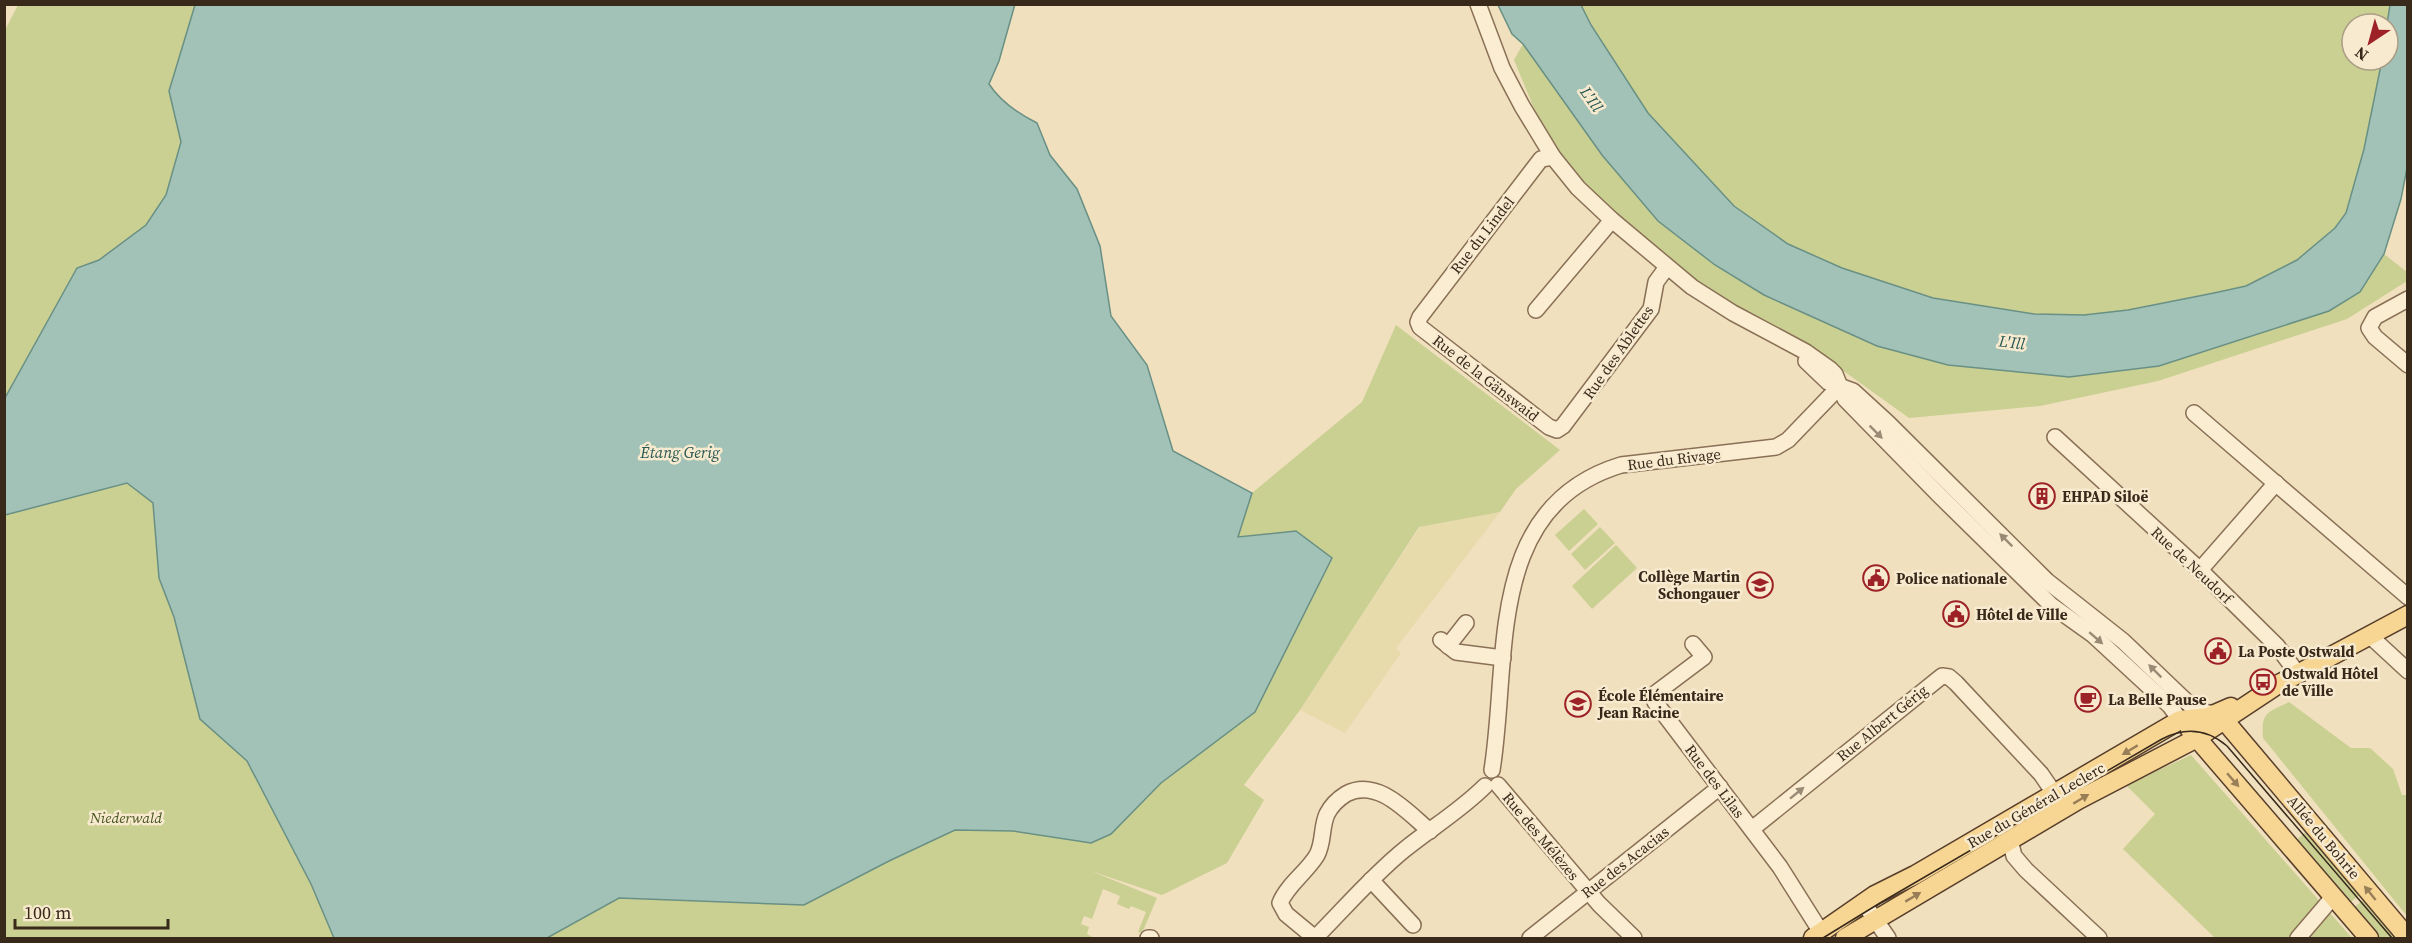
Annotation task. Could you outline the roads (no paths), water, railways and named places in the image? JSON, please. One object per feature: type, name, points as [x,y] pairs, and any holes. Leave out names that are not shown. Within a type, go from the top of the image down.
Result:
[{"type":"main road","name":"Rue du Général Leclerc","points":[[2221,720],[2268,690],[2408,615]]},
{"type":"main road","name":"Rue du Général Leclerc","points":[[1817,935],[1863,902],[1915,876],[2157,734],[2221,720],[2242,710],[2268,690]]},
{"type":"main road","points":[[2239,736],[2235,730],[2234,721],[2242,710]]},
{"type":"main road","name":"Allée du Bohrie","points":[[2221,720],[2239,736],[2408,938]]},
{"type":"main road","name":"Rue du Général Leclerc","points":[[1845,939],[2121,776],[2191,727]]},
{"type":"main road","points":[[2191,727],[2369,939]]},
{"type":"street","points":[[1478,4],[1502,68],[1522,106],[1553,157],[1578,188],[1667,267],[1708,298],[1806,352],[1830,369],[1845,399],[1946,492],[2042,586],[2123,641],[2191,727]]},
{"type":"street","name":"Rue du Lindel","points":[[1418,322],[1541,159],[1553,157]]},
{"type":"street","points":[[1536,310],[1612,220]]},
{"type":"street","name":"Rue des Ablettes","points":[[1557,430],[1563,426],[1651,309],[1656,282],[1667,267]]},
{"type":"street","points":[[2408,299],[2375,317],[2370,324],[2370,330],[2375,337],[2408,366]]},
{"type":"street","name":"Rue de la Gänswaid","points":[[1418,322],[1422,329],[1542,422],[1557,430]]},
{"type":"street","name":"Rue du Rivage","points":[[1492,770],[1511,591],[1524,549],[1546,512],[1572,489],[1605,470],[1627,464],[1776,447],[1788,440],[1839,387]]},
{"type":"street","points":[[2194,413],[2408,597]]},
{"type":"street","name":"Rue de Neudorf","points":[[2055,437],[2200,570],[2277,646],[2298,674]]},
{"type":"street","points":[[2200,570],[2276,483]]},
{"type":"street","points":[[2042,586],[2057,609],[2093,635],[2191,727]]},
{"type":"street","points":[[1466,623],[1445,643],[1456,652],[1503,658]]},
{"type":"street","points":[[2369,635],[2408,671]]},
{"type":"street","name":"Rue des Lilas","points":[[1693,644],[1704,657],[1656,693],[1655,702],[1780,867],[1817,935]]},
{"type":"street","name":"Rue Albert Gérig","points":[[1752,830],[1940,677],[1949,677],[2042,774],[2054,793]]},
{"type":"street","points":[[2157,694],[2166,711],[2164,722],[2157,734]]},
{"type":"street","points":[[2191,727],[2202,712],[2221,720]]},
{"type":"street","name":"Rue des Mélèzes","points":[[1492,770],[1499,776],[1491,786],[1634,939]]},
{"type":"street","points":[[1430,831],[1379,792],[1358,790],[1346,795],[1334,804],[1324,823],[1322,841],[1317,854],[1280,903],[1286,914],[1315,938],[1371,880],[1403,851],[1491,786]]},
{"type":"street","name":"Rue des Acacias","points":[[1530,939],[1720,787]]},
{"type":"street","points":[[2010,840],[2017,860],[2095,935]]},
{"type":"street","points":[[1371,880],[1413,925]]},
{"type":"street","points":[[2298,939],[2333,897]]},
{"type":"street","points":[[1863,902],[1888,939]]},
{"type":"water","name":"Étang Gerig","points":[[1015,4],[999,61],[989,84],[1010,106],[1037,123],[1050,155],[1077,189],[1100,246],[1111,316],[1147,365],[1173,451],[1252,493],[1238,537],[1296,531],[1332,558],[1255,712],[1161,783],[1111,834],[1091,843],[1013,831],[955,830],[804,905],[619,898],[547,938],[334,938],[311,884],[247,761],[200,719],[174,617],[159,578],[153,503],[127,483],[5,515],[5,398],[77,268],[99,260],[146,225],[166,195],[181,142],[169,91],[195,5]]},
{"type":"water","name":"L'Ill","points":[[1498,5],[1581,5],[1591,25],[1648,113],[1734,206],[1788,244],[1842,268],[1933,298],[2034,314],[2084,315],[2128,310],[2246,286],[2297,260],[2335,228],[2346,213],[2364,149],[2380,72],[2400,72],[2400,12],[2389,12],[2390,5],[2407,5],[2407,168],[2401,199],[2384,254],[2360,292],[2329,311],[2159,366],[2069,377],[1948,365],[1877,346],[1764,295],[1715,265],[1658,221],[1602,155],[1523,44],[1512,34]]},
{"type":"tram line","points":[[1823,938],[2162,739],[2187,731],[2204,733],[2227,746],[2392,938]]},
{"type":"place","name":"EHPAD Siloë","points":[[2042,496]]},
{"type":"place","name":"Police nationale","points":[[1876,578]]},
{"type":"place","name":"Collège Martin Schongauer","points":[[1760,585]]},
{"type":"place","name":"Hôtel de Ville","points":[[1956,614]]},
{"type":"place","name":"La Poste Ostwald","points":[[2218,651]]},
{"type":"place","name":"Ostwald Hôtel de Ville","points":[[2263,682]]},
{"type":"place","name":"La Belle Pause","points":[[2088,699]]},
{"type":"place","name":"École Élémentaire Jean Racine","points":[[1578,704]]},
{"type":"park label","name":"Niederwald","points":[[126,817]]}]
